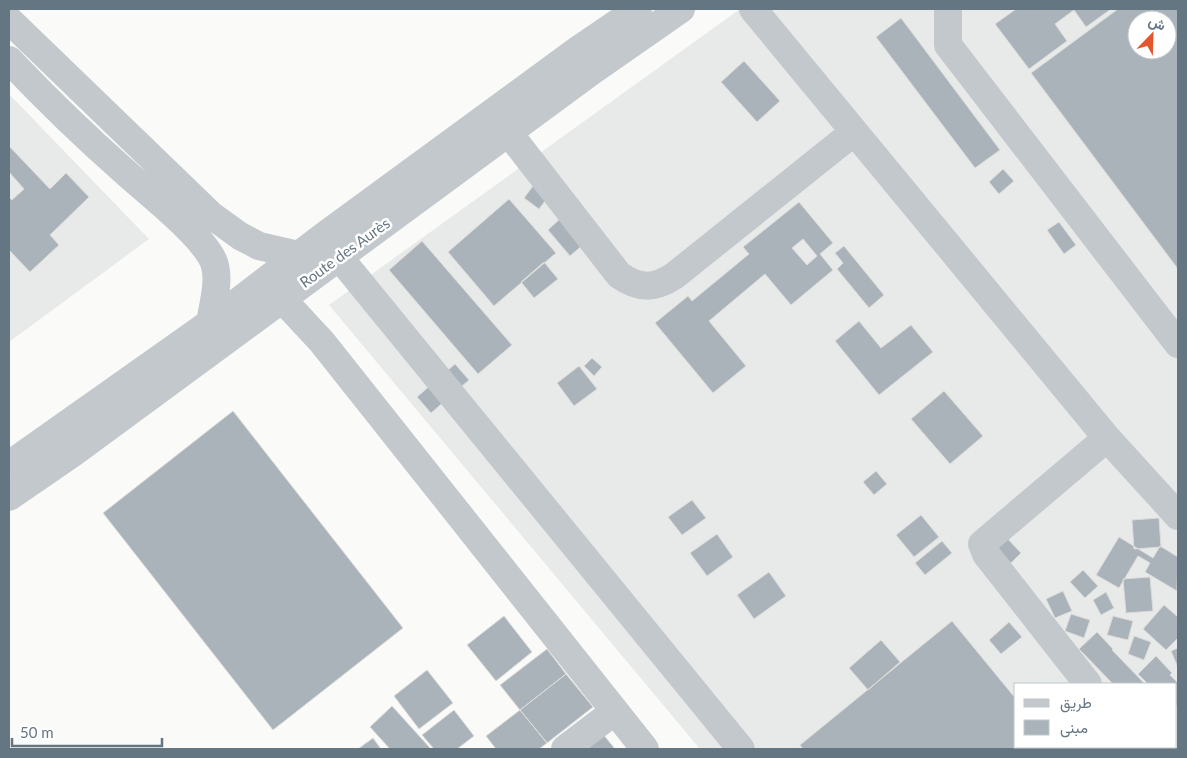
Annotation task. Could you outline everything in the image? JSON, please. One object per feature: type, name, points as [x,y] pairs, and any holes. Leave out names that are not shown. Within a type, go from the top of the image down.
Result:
[{"type":"street","name":"Route des Aurès","points":[[9,498],[73,453],[274,290],[571,55],[638,9]]},
{"type":"street","name":"Route des Aurès","points":[[9,465],[210,323],[274,290],[298,255],[332,246],[508,132],[592,70],[682,9]]},
{"type":"street","points":[[753,9],[1107,438],[1178,516]]},
{"type":"street","points":[[948,9],[948,45],[1178,344]]},
{"type":"street","points":[[9,20],[212,215],[254,244],[271,250],[298,255]]},
{"type":"street","points":[[9,60],[73,126],[190,231],[207,251],[215,268],[216,278],[210,323]]},
{"type":"street","points":[[508,132],[619,275],[640,286],[652,286],[664,283],[674,276],[854,132]]},
{"type":"street","points":[[190,231],[212,215]]},
{"type":"street","points":[[332,246],[741,749]]},
{"type":"street","points":[[274,290],[322,342],[645,749]]},
{"type":"street","points":[[1087,683],[986,554],[982,544],[1107,438]]},
{"type":"street","points":[[565,749],[615,712]]},
{"type":"shaded area","points":[[740,9],[1178,9],[1178,749],[700,749],[329,305]]},
{"type":"shaded area","points":[[9,94],[149,239],[9,342]]},
{"type":"building","points":[[1016,9],[1111,9],[1086,27],[1074,10],[1055,24],[1067,41],[1029,69],[995,24]]},
{"type":"building","points":[[1118,9],[1178,9],[1178,269],[1031,73]]},
{"type":"building","points":[[901,18],[1000,150],[975,168],[876,37]]},
{"type":"building","points":[[744,61],[780,101],[757,122],[721,82]]},
{"type":"building","points":[[9,146],[50,189],[66,173],[89,197],[50,235],[59,245],[30,272],[9,250],[9,197],[12,200],[24,189],[9,172]]},
{"type":"building","points":[[1003,169],[1014,181],[999,194],[989,182]]},
{"type":"building","points":[[533,186],[548,197],[539,209],[524,198]]},
{"type":"building","points":[[509,199],[556,253],[494,306],[448,252]]},
{"type":"building","points":[[799,202],[833,243],[820,254],[833,270],[791,305],[765,274],[709,321],[746,366],[713,393],[655,323],[688,296],[692,301],[749,254],[743,247]],"holes":[[[803,239],[817,256],[807,265],[792,248]]]},
{"type":"building","points":[[562,217],[585,243],[570,256],[548,230]]},
{"type":"building","points":[[1059,222],[1076,245],[1064,254],[1047,230]]},
{"type":"building","points":[[422,241],[512,345],[478,374],[389,270]]},
{"type":"building","points":[[844,246],[884,295],[869,308],[837,269],[843,263],[835,253]]},
{"type":"building","points":[[544,262],[558,279],[534,298],[521,282]]},
{"type":"building","points":[[859,321],[881,348],[911,325],[933,352],[879,395],[835,341]]},
{"type":"building","points":[[592,358],[602,367],[594,376],[584,366]]},
{"type":"building","points":[[455,364],[469,380],[431,413],[417,397]]},
{"type":"building","points":[[579,366],[597,389],[574,406],[557,383]]},
{"type":"building","points":[[944,391],[983,436],[950,464],[911,419]]},
{"type":"building","points":[[233,411],[403,628],[273,730],[103,513]]},
{"type":"building","points":[[876,471],[887,484],[874,495],[863,482]]},
{"type":"building","points":[[692,500],[706,518],[682,535],[668,517]]},
{"type":"building","points":[[921,515],[939,537],[914,557],[896,535]]},
{"type":"building","points":[[1159,518],[1161,547],[1134,549],[1132,520]]},
{"type":"building","points":[[717,534],[733,557],[707,576],[690,553]]},
{"type":"building","points":[[1004,535],[1021,553],[1011,563],[993,545]]},
{"type":"building","points":[[1119,537],[1153,558],[1160,546],[1178,557],[1177,591],[1145,572],[1150,563],[1138,556],[1119,588],[1096,575]]},
{"type":"building","points":[[942,541],[952,553],[925,575],[915,563]]},
{"type":"building","points":[[1083,570],[1098,586],[1085,598],[1070,582]]},
{"type":"building","points":[[769,572],[786,596],[754,619],[737,595]]},
{"type":"building","points":[[1150,577],[1153,611],[1126,613],[1123,579]]},
{"type":"building","points":[[1063,591],[1072,611],[1055,618],[1046,599]]},
{"type":"building","points":[[1106,592],[1114,608],[1101,615],[1093,600]]},
{"type":"building","points":[[1164,605],[1178,617],[1178,638],[1166,650],[1143,629]]},
{"type":"building","points":[[1071,614],[1090,620],[1084,638],[1065,631]]},
{"type":"building","points":[[504,616],[532,652],[496,681],[467,645]]},
{"type":"building","points":[[1113,616],[1133,621],[1128,640],[1107,635]]},
{"type":"building","points":[[952,621],[1014,697],[1014,748],[1056,749],[803,749],[800,745]]},
{"type":"building","points":[[1009,622],[1022,637],[1001,654],[989,640]]},
{"type":"building","points":[[1097,632],[1144,683],[1112,683],[1079,649]]},
{"type":"building","points":[[1134,636],[1151,642],[1144,660],[1128,654]]},
{"type":"building","points":[[881,640],[900,662],[868,690],[849,668]]},
{"type":"building","points":[[1178,648],[1178,668],[1171,651]]},
{"type":"building","points":[[547,649],[566,674],[520,710],[500,685]]},
{"type":"building","points":[[1156,656],[1172,673],[1170,675],[1178,683],[1177,704],[1177,683],[1147,683],[1138,674]]},
{"type":"building","points":[[427,670],[453,703],[419,729],[394,696]]},
{"type":"building","points":[[566,674],[593,707],[547,743],[520,710]]},
{"type":"building","points":[[392,706],[431,749],[390,749],[370,727]]},
{"type":"building","points":[[454,710],[474,736],[457,749],[434,749],[422,735]]},
{"type":"building","points":[[520,710],[547,743],[539,749],[496,749],[486,736]]},
{"type":"building","points":[[603,734],[615,749],[583,749]]},
{"type":"building","points":[[373,738],[381,749],[358,749]]}]
